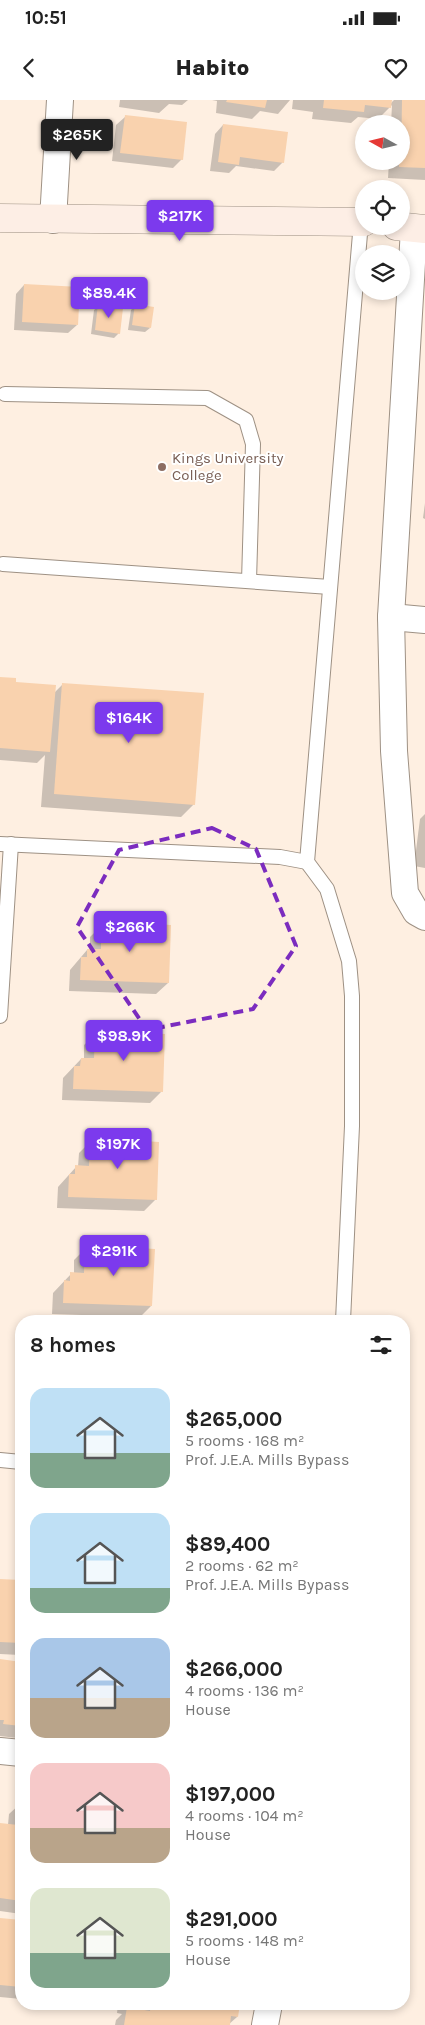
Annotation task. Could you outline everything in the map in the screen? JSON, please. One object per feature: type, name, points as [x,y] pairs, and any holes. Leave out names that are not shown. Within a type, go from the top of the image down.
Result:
[{"type":"street","points":[[53,220],[60,100]]},
{"type":"street","points":[[0,218],[355,222]]},
{"type":"street","points":[[412,228],[391,617],[394,751],[405,894],[416,912],[425,917]]},
{"type":"street","points":[[391,617],[425,620]]},
{"type":"street","points":[[0,1751],[15,1752]]},
{"type":"street","points":[[265,2025],[268,2010]]},
{"type":"lane","points":[[343,1315],[352,1126],[350,969],[326,889],[307,862],[361,235]]},
{"type":"lane","points":[[5,394],[207,398],[246,420],[253,444],[249,581]]},
{"type":"lane","points":[[2,564],[330,587]]},
{"type":"lane","points":[[0,1016],[6,844],[280,857],[307,862]]},
{"type":"lane","points":[[0,1460],[15,1461]]},
{"type":"highlighted area","points":[[212,828],[256,849],[296,946],[253,1009],[147,1030],[77,927],[119,850]]},
{"type":"building","points":[[227,100],[267,100],[265,108],[226,102]]},
{"type":"building","points":[[324,100],[392,100],[391,108],[365,105],[364,112],[323,108]]},
{"type":"building","points":[[402,100],[425,100],[425,168],[410,167],[410,115],[402,115]]},
{"type":"building","points":[[125,115],[187,122],[183,160],[120,153]]},
{"type":"building","points":[[223,124],[288,132],[284,163],[240,157],[239,165],[218,162]]},
{"type":"building","points":[[24,284],[80,287],[78,325],[22,322]]},
{"type":"building","points":[[98,304],[123,308],[120,334],[95,330]]},
{"type":"building","points":[[135,304],[154,307],[151,328],[132,325]]},
{"type":"building","points":[[0,677],[16,678],[16,682],[56,685],[50,752],[0,748]]},
{"type":"building","points":[[62,683],[204,693],[195,805],[54,794]]},
{"type":"building","points":[[128,917],[156,918],[156,924],[171,925],[169,983],[80,980],[81,957],[87,957],[87,949],[101,949],[101,924],[127,924]]},
{"type":"building","points":[[121,1026],[149,1027],[149,1033],[165,1034],[163,1092],[73,1089],[74,1066],[80,1066],[81,1058],[94,1058],[95,1033],[121,1033]]},
{"type":"building","points":[[116,1134],[144,1134],[144,1141],[159,1142],[157,1200],[68,1197],[69,1174],[75,1174],[75,1165],[89,1166],[90,1140],[116,1142]]},
{"type":"building","points":[[111,1241],[139,1241],[139,1248],[155,1249],[152,1306],[63,1303],[64,1280],[70,1281],[70,1272],[84,1273],[85,1247],[111,1248]]},
{"type":"building","points":[[0,1579],[15,1580],[15,1643],[0,1642]]},
{"type":"building","points":[[0,1659],[15,1661],[15,1725],[3,1724],[4,1720],[0,1720]]},
{"type":"building","points":[[0,1823],[15,1825],[15,1900],[0,1898]]},
{"type":"building","points":[[0,1918],[15,1919],[15,1986],[0,1985]]},
{"type":"building","points":[[126,2010],[239,2010],[238,2017],[231,2016],[230,2025],[124,2025]]},
{"type":"place","name":"Kings University College","points":[[162,467]]}]
